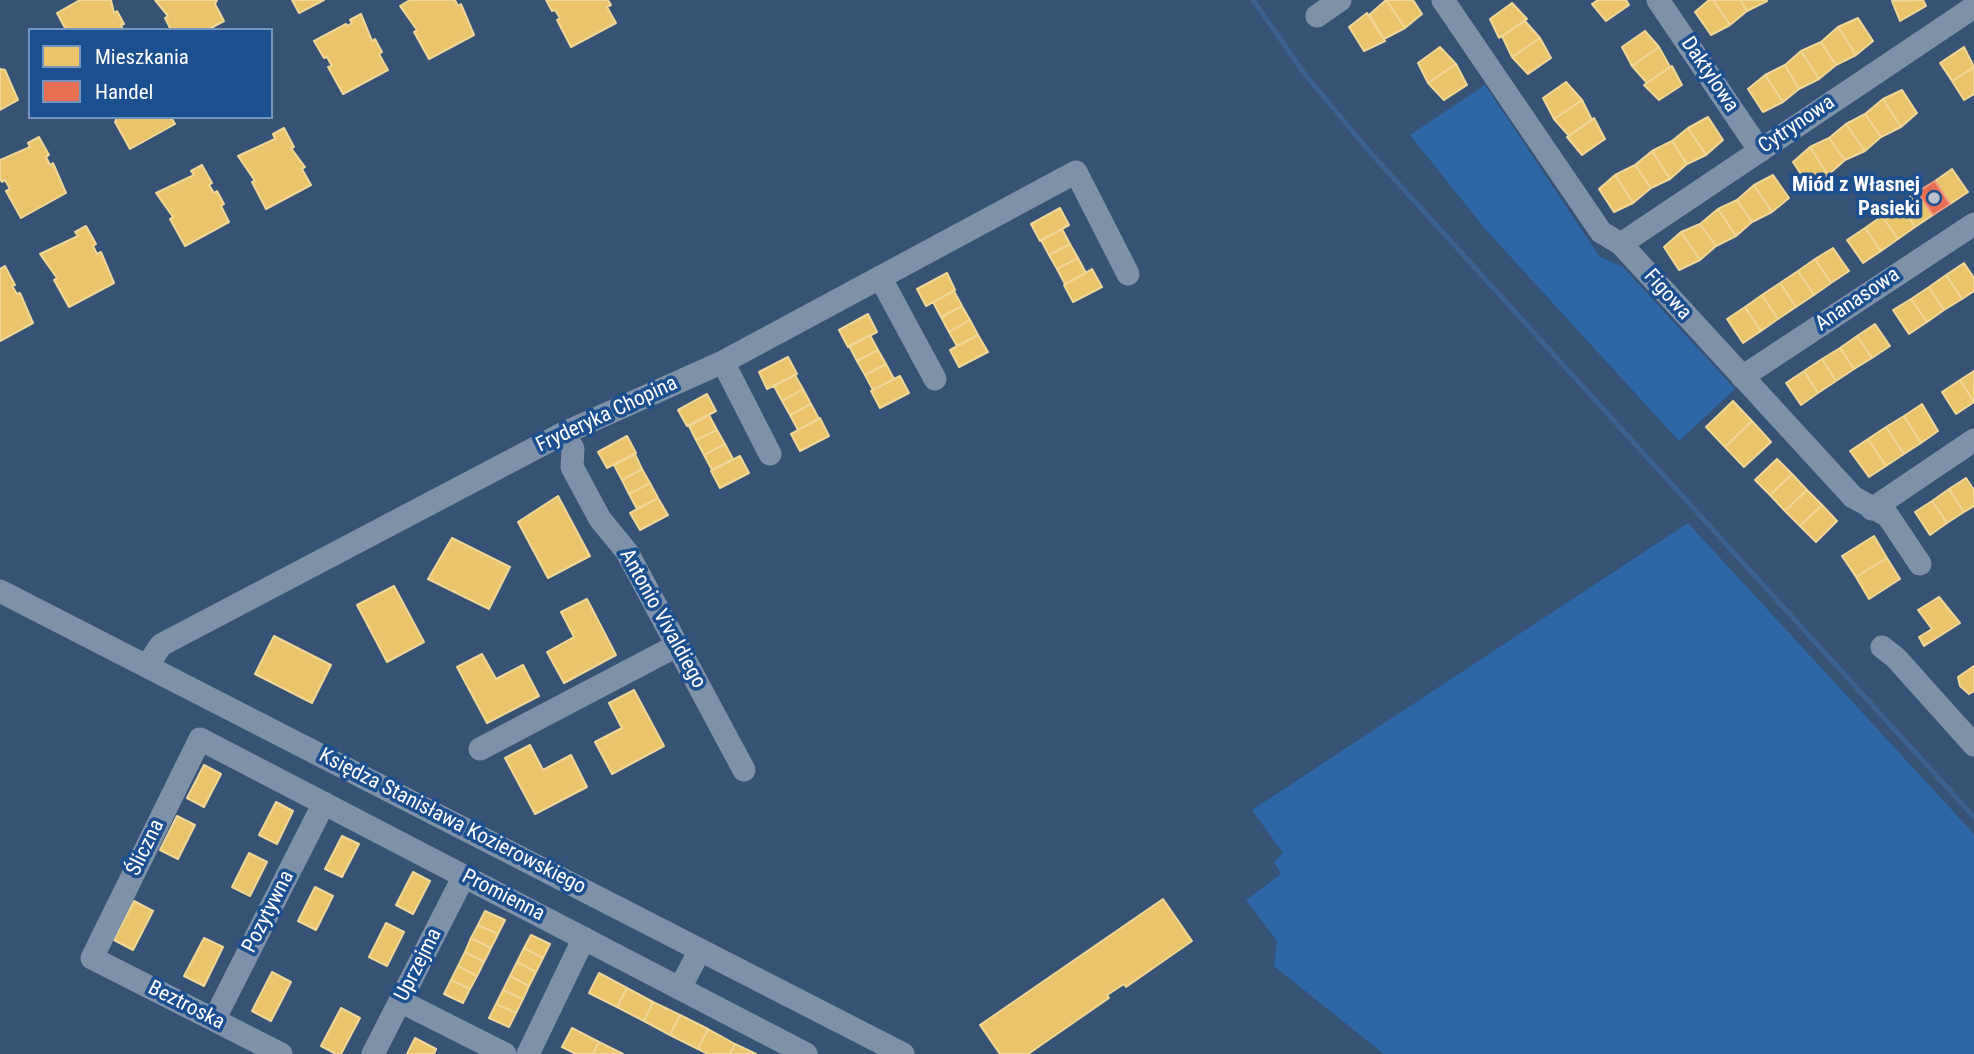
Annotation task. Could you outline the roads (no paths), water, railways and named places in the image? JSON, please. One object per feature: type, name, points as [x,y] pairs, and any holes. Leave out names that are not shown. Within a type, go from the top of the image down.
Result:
[{"type":"street","points":[[1317,16],[1340,0]]},
{"type":"street","name":"Figowa","points":[[1443,0],[1601,232],[1621,244],[1853,497],[1888,516],[1920,564]]},
{"type":"street","name":"Daktylowa","points":[[1660,1],[1760,151]]},
{"type":"street","name":"Cytrynowa","points":[[1621,244],[1970,8]]},
{"type":"street","name":"Fryderyka Chopina","points":[[147,666],[161,645],[564,433],[723,362],[1076,172],[1128,274]]},
{"type":"street","name":"Ananasowa","points":[[1742,377],[1974,224]]},
{"type":"street","points":[[880,277],[935,379]]},
{"type":"street","points":[[723,362],[770,454]]},
{"type":"street","name":"Antonio Vivaldiego","points":[[564,433],[573,449],[572,467],[600,519],[627,552],[744,770]]},
{"type":"street","points":[[1872,509],[1974,440]]},
{"type":"street","name":"Księdza Stanisława Kozierowskiego","points":[[0,591],[903,1054]]},
{"type":"street","points":[[481,749],[678,645]]},
{"type":"street","points":[[1882,646],[1973,742]]},
{"type":"street","name":"Promienna","points":[[200,739],[806,1054]]},
{"type":"street","name":"Śliczna","points":[[92,958],[200,739]]},
{"type":"street","name":"Pozytywna","points":[[214,1020],[324,803]]},
{"type":"street","name":"Uprzejma","points":[[373,1054],[464,876]]},
{"type":"street","points":[[528,1054],[584,938]]},
{"type":"street","points":[[680,988],[700,950]]},
{"type":"street","name":"Beztroska","points":[[92,958],[281,1054]]},
{"type":"street","points":[[400,1001],[505,1054]]},
{"type":"waterway","points":[[1253,0],[1304,73],[1368,150],[1974,817]]},
{"type":"place","name":"Miód z Własnej Pasieki","points":[[1934,198]]}]
